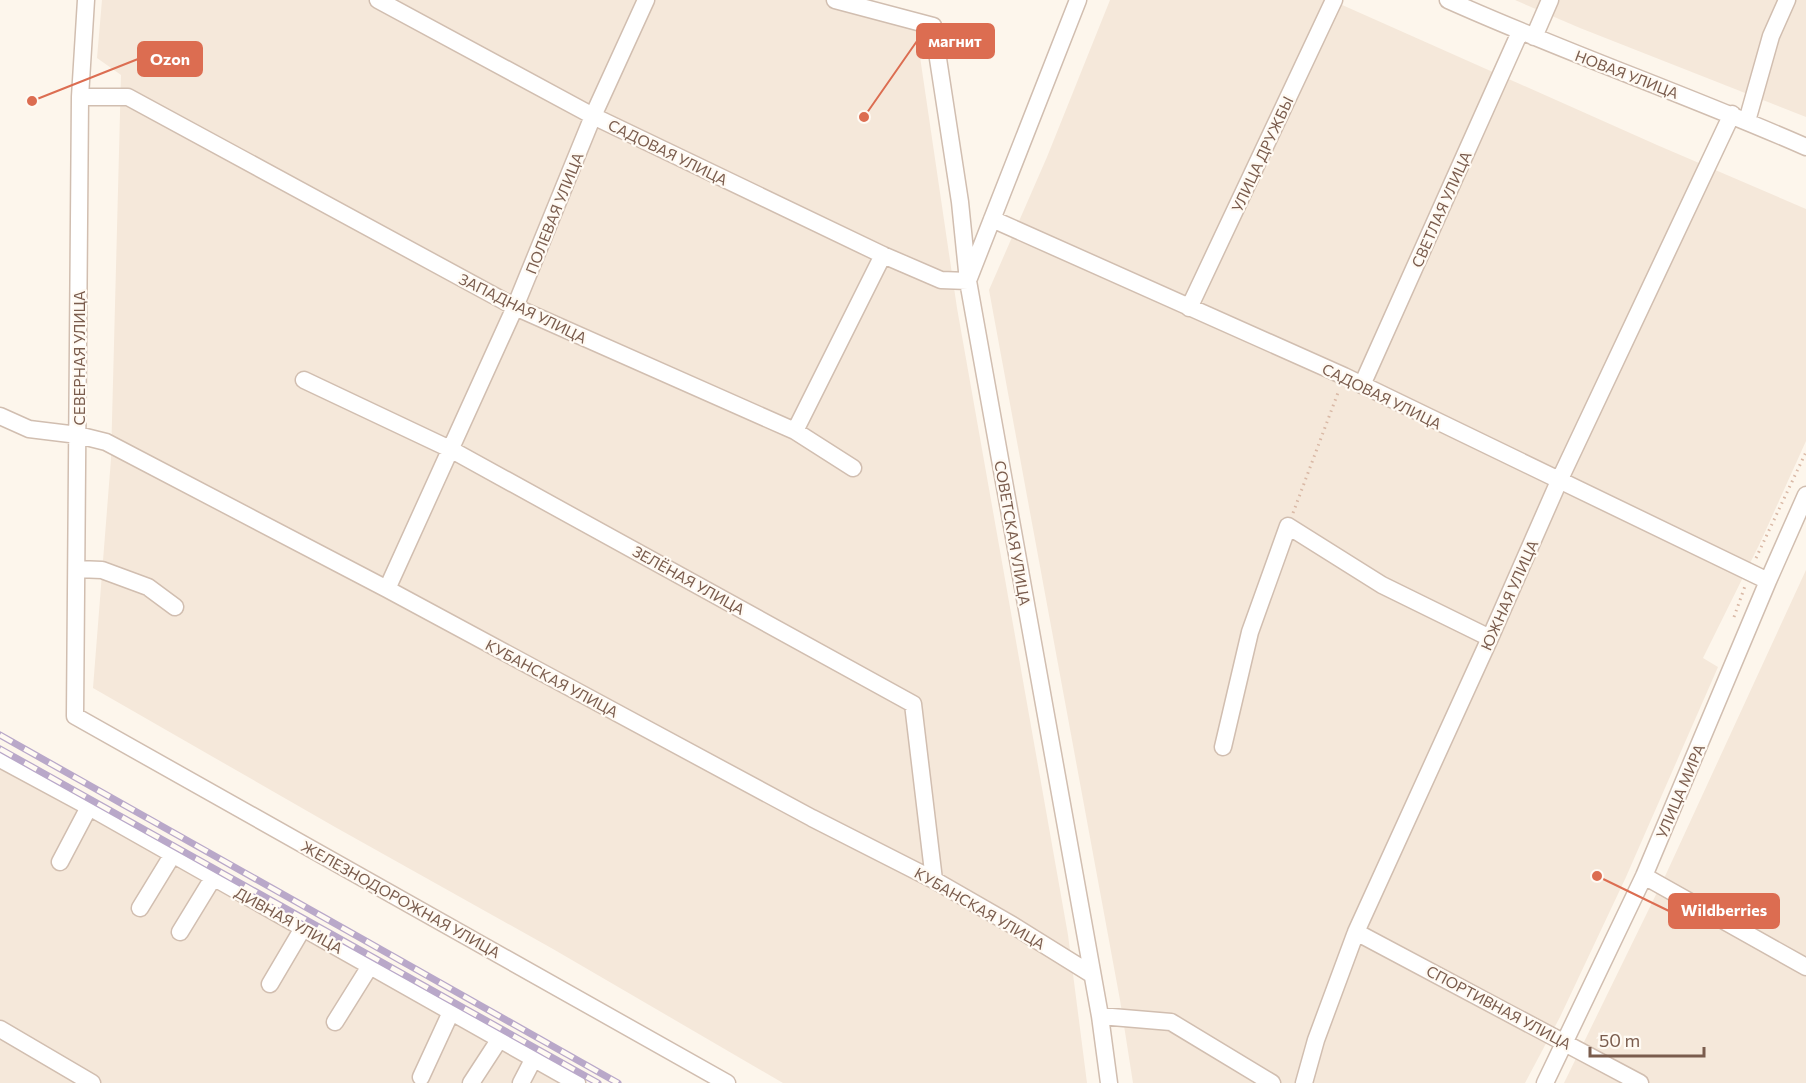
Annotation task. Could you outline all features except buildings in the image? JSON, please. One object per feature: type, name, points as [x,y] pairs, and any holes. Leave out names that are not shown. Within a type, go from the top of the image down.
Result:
[{"type":"street","name":"СЕВЕРНАЯ УЛИЦА","points":[[75,716],[80,97],[86,0]]},
{"type":"street","name":"САДОВАЯ УЛИЦА","points":[[378,0],[593,116],[883,255],[941,280],[968,281]]},
{"type":"street","name":"ПОЛЕВАЯ УЛИЦА","points":[[387,589],[515,307],[593,116],[646,0]]},
{"type":"street","name":"СОВЕТСКАЯ УЛИЦА","points":[[835,0],[933,26],[960,202],[968,281],[1100,1016],[1109,1083]]},
{"type":"street","points":[[968,281],[1078,0]]},
{"type":"street","name":"УЛИЦА ДРУЖБЫ","points":[[1189,308],[1335,0]]},
{"type":"street","name":"НОВАЯ УЛИЦА","points":[[1448,0],[1527,35],[1732,114],[1806,147]]},
{"type":"street","name":"СВЕТЛАЯ УЛИЦА","points":[[1362,385],[1527,35],[1550,0]]},
{"type":"street","points":[[1747,121],[1771,36],[1787,0]]},
{"type":"street","name":"ЗАПАДНАЯ УЛИЦА","points":[[80,97],[128,97],[515,307],[795,432],[853,468]]},
{"type":"street","name":"ЮЖНАЯ УЛИЦА","points":[[1304,1083],[1316,1040],[1356,932],[1559,481],[1732,114]]},
{"type":"street","name":"САДОВАЯ УЛИЦА","points":[[992,219],[1344,376],[1767,581]]},
{"type":"street","points":[[795,432],[883,255]]},
{"type":"street","name":"ЗЕЛЁНАЯ УЛИЦА","points":[[304,380],[450,449],[913,704],[934,880]]},
{"type":"street","name":"КУБАНСКАЯ УЛИЦА","points":[[0,416],[29,429],[78,435],[106,442],[387,589],[812,818],[934,880],[1091,974]]},
{"type":"street","name":"УЛИЦА МИРА","points":[[1545,1083],[1644,876],[1767,581],[1806,495]]},
{"type":"street","points":[[1223,747],[1250,632],[1288,526],[1382,585],[1490,638]]},
{"type":"street","points":[[77,569],[102,570],[148,586],[175,607]]},
{"type":"street","name":"ЖЕЛЕЗНОДОРОЖНАЯ УЛИЦА","points":[[75,716],[727,1083]]},
{"type":"street","name":"ДИВНАЯ УЛИЦА","points":[[0,759],[173,854],[577,1083]]},
{"type":"street","points":[[60,862],[89,807]]},
{"type":"street","points":[[140,908],[173,854]]},
{"type":"street","points":[[1644,876],[1806,967]]},
{"type":"street","points":[[180,932],[213,878]]},
{"type":"street","points":[[270,984],[303,928]]},
{"type":"street","name":"СПОРТИВНАЯ УЛИЦА","points":[[1356,932],[1640,1083]]},
{"type":"street","points":[[335,1022],[370,966]]},
{"type":"street","points":[[421,1077],[451,1012]]},
{"type":"street","points":[[1100,1016],[1171,1022],[1272,1083]]},
{"type":"street","points":[[0,1029],[92,1083]]},
{"type":"street","points":[[471,1083],[499,1040]]},
{"type":"street","points":[[521,1083],[534,1058]]},
{"type":"path","points":[[1288,526],[1344,376]]},
{"type":"path","points":[[1731,626],[1750,572],[1806,452]]},
{"type":"shaded area","points":[[102,0],[865,0],[914,16],[957,308],[1068,935],[1087,1083],[783,1083],[553,949],[93,688],[111,459],[121,75],[97,58]]},
{"type":"shaded area","points":[[1110,0],[1331,0],[1806,209],[1806,441],[1760,543],[1703,658],[1718,667],[1626,877],[1560,1017],[1525,1083],[1133,1083],[1120,1000],[989,290],[1047,157]]},
{"type":"shaded area","points":[[1515,0],[1806,0],[1806,117],[1580,28]]},
{"type":"shaded area","points":[[1806,570],[1806,1083],[1564,1083],[1667,872]]},
{"type":"shaded area","points":[[0,760],[574,1083],[0,1083]]},
{"type":"railway","points":[[0,735],[618,1083]]},
{"type":"railway","points":[[0,749],[598,1083]]},
{"type":"place","name":"Ozon","points":[[32,101]]},
{"type":"place","name":"магнит","points":[[864,117]]},
{"type":"place","name":"Wildberries","points":[[1597,876]]}]
